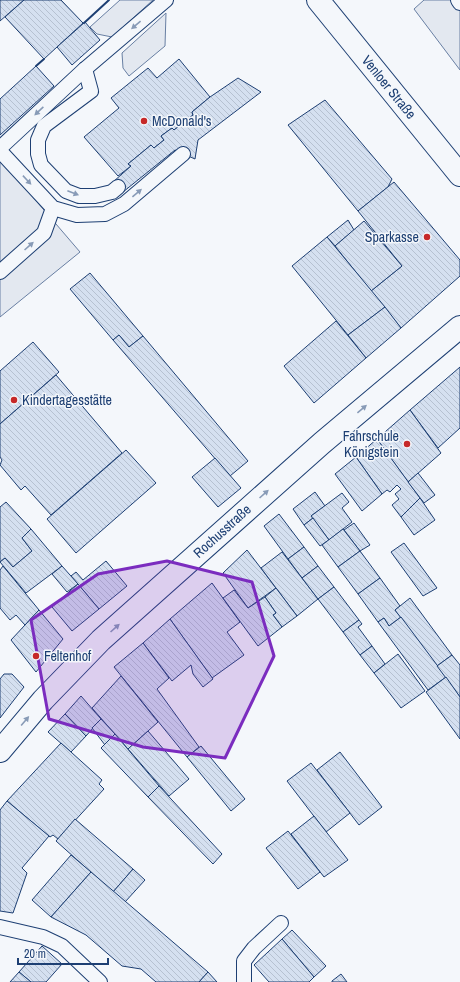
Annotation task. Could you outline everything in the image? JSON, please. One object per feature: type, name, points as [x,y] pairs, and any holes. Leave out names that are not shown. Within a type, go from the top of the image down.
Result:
[{"type":"street","name":"Venloer Straße","points":[[318,0],[460,175]]},
{"type":"street","name":"Rochusstraße","points":[[0,751],[43,700],[101,640],[322,442],[460,327]]},
{"type":"lane","points":[[0,148],[85,69],[166,0]]},
{"type":"lane","points":[[85,69],[91,91],[44,126],[38,140],[38,154],[41,165],[66,191],[79,196],[95,196],[112,192],[118,187]]},
{"type":"lane","points":[[0,151],[53,208],[77,215],[105,214],[124,204],[184,154]]},
{"type":"lane","points":[[0,272],[44,233],[53,208]]},
{"type":"lane","points":[[244,982],[244,961],[254,948],[281,923]]},
{"type":"lane","points":[[0,927],[43,937],[62,946],[100,982]]},
{"type":"highlighted area","points":[[167,561],[252,582],[274,656],[225,758],[143,747],[49,719],[31,620],[98,574]]},
{"type":"shaded area","points":[[120,0],[153,0],[112,37],[97,34],[90,27]]},
{"type":"shaded area","points":[[424,0],[460,0],[460,70],[414,9]]},
{"type":"shaded area","points":[[166,13],[165,46],[129,76],[123,68],[122,53]]},
{"type":"shaded area","points":[[2,161],[80,252],[0,317],[0,163]]},
{"type":"building","points":[[0,0],[24,0],[0,21]]},
{"type":"building","points":[[24,0],[61,0],[83,23],[44,59],[5,17]]},
{"type":"building","points":[[85,22],[100,40],[72,65],[57,47]]},
{"type":"building","name":"McDonald's","points":[[179,59],[210,97],[192,112],[193,115],[174,130],[172,128],[161,136],[164,140],[154,148],[151,145],[128,164],[131,166],[118,176],[84,137],[119,108],[111,98],[148,68],[157,78]]},
{"type":"building","points":[[36,66],[54,86],[0,135],[0,99]]},
{"type":"building","points":[[238,78],[261,92],[198,140],[195,159],[175,150],[123,192],[113,182],[131,166],[128,164],[151,145],[154,148],[164,140],[161,136],[172,128],[174,130],[193,115],[192,112],[210,97]]},
{"type":"building","points":[[325,100],[392,179],[388,187],[358,211],[288,125]]},
{"type":"building","points":[[394,182],[460,260],[460,276],[401,328],[371,291],[402,266],[358,211]]},
{"type":"building","points":[[348,220],[354,230],[335,246],[327,237]]},
{"type":"building","points":[[364,221],[402,266],[371,291],[335,246]]},
{"type":"building","points":[[327,237],[385,307],[348,335],[292,266]]},
{"type":"building","points":[[90,273],[143,336],[129,347],[119,335],[113,340],[70,289]]},
{"type":"building","points":[[385,307],[401,328],[366,358],[348,335]]},
{"type":"building","points":[[336,321],[366,358],[314,403],[284,366]]},
{"type":"building","points":[[119,335],[129,347],[143,336],[248,461],[230,476],[113,340]]},
{"type":"building","name":"Kindertagesstätte","points":[[33,342],[59,372],[0,424],[0,371]]},
{"type":"building","points":[[460,367],[460,428],[438,448],[410,410]]},
{"type":"building","points":[[56,375],[122,453],[51,515],[25,486],[21,490],[0,465],[2,460],[0,457],[0,424]]},
{"type":"building","name":"Fahrschule Königstein","points":[[410,410],[441,453],[408,482],[377,439]]},
{"type":"building","points":[[377,439],[420,498],[401,517],[392,505],[399,499],[395,494],[401,489],[397,485],[390,492],[387,490],[382,494],[356,457]]},
{"type":"building","points":[[126,450],[156,483],[76,553],[47,519]]},
{"type":"building","points":[[356,457],[382,494],[362,511],[335,474]]},
{"type":"building","points":[[215,458],[241,488],[218,507],[192,477]]},
{"type":"building","points":[[418,473],[435,495],[424,503],[408,482]]},
{"type":"building","points":[[315,492],[325,506],[311,516],[313,518],[304,525],[293,509]]},
{"type":"building","points":[[342,493],[349,502],[342,508],[352,522],[329,540],[311,516]]},
{"type":"building","points":[[420,498],[435,520],[414,535],[401,517]]},
{"type":"building","points":[[6,502],[31,529],[22,538],[32,551],[13,567],[5,558],[0,562],[0,507]]},
{"type":"building","points":[[279,514],[304,547],[288,559],[264,526]]},
{"type":"building","points":[[313,518],[329,540],[320,546],[304,525]]},
{"type":"building","points":[[354,523],[370,545],[360,551],[344,530]]},
{"type":"building","points":[[31,529],[62,566],[26,593],[0,562],[5,558],[13,567],[32,551],[22,538]]},
{"type":"building","points":[[343,529],[360,551],[338,567],[322,545]]},
{"type":"building","points":[[404,543],[437,588],[423,596],[391,552]]},
{"type":"building","points":[[304,547],[318,566],[302,578],[288,559]]},
{"type":"building","points":[[247,550],[276,588],[248,608],[223,573]]},
{"type":"building","points":[[360,551],[380,578],[358,594],[338,567]]},
{"type":"building","points":[[282,552],[318,599],[297,616],[261,568]]},
{"type":"building","points":[[106,561],[127,586],[99,609],[71,576],[76,572],[83,580]]},
{"type":"building","points":[[3,566],[39,610],[25,625],[16,615],[10,620],[0,608],[0,570]]},
{"type":"building","points":[[62,566],[78,584],[67,592],[52,574]]},
{"type":"building","points":[[318,566],[334,587],[318,599],[302,578]]},
{"type":"building","points":[[380,578],[400,606],[395,610],[401,617],[389,626],[384,618],[378,622],[358,594]]},
{"type":"building","points":[[212,583],[240,622],[227,632],[244,655],[212,678],[170,619]]},
{"type":"building","points":[[78,584],[99,609],[72,631],[52,607]]},
{"type":"building","points":[[334,587],[359,620],[343,632],[318,599]]},
{"type":"building","points":[[276,588],[297,616],[282,627],[273,615],[276,613],[265,597]]},
{"type":"building","points":[[234,590],[248,608],[265,597],[276,613],[273,615],[282,627],[258,646],[223,598]]},
{"type":"building","points":[[410,598],[452,655],[437,666],[395,610]]},
{"type":"building","name":"Feltenhof","points":[[39,610],[63,639],[36,672],[11,640]]},
{"type":"building","points":[[401,617],[446,677],[428,690],[378,622],[384,618],[389,626]]},
{"type":"building","points":[[170,619],[213,679],[203,687],[193,674],[191,665],[172,681],[143,643]]},
{"type":"building","points":[[359,620],[362,624],[358,627],[372,646],[360,655],[343,632]]},
{"type":"building","points":[[143,643],[169,678],[157,689],[199,747],[187,757],[114,667]]},
{"type":"building","points":[[372,646],[385,664],[374,673],[360,655]]},
{"type":"building","points":[[398,654],[425,691],[401,708],[374,673]]},
{"type":"building","points":[[452,655],[460,665],[460,697],[437,666]]},
{"type":"building","points":[[4,674],[12,674],[24,687],[0,718],[0,679]]},
{"type":"building","points":[[121,676],[158,722],[128,749],[92,708]]},
{"type":"building","points":[[446,677],[460,697],[460,739],[426,692]]},
{"type":"building","points":[[81,696],[101,719],[86,736],[65,714]]},
{"type":"building","points":[[65,714],[86,736],[71,752],[48,732]]},
{"type":"building","points":[[101,719],[115,734],[105,745],[92,728]]},
{"type":"building","points":[[148,731],[189,779],[169,796],[128,749]]},
{"type":"building","points":[[115,734],[159,786],[148,797],[101,748]]},
{"type":"building","points":[[61,743],[102,780],[99,784],[104,789],[58,839],[53,835],[50,837],[7,801]]},
{"type":"building","points":[[201,746],[245,799],[231,811],[187,757]]},
{"type":"building","points":[[340,752],[382,807],[359,825],[317,770]]},
{"type":"building","points":[[311,763],[350,813],[326,832],[287,781]]},
{"type":"building","points":[[159,786],[222,854],[213,864],[148,797]]},
{"type":"building","points":[[7,801],[49,836],[22,868],[27,873],[13,913],[0,911],[0,810]]},
{"type":"building","points":[[314,816],[348,860],[324,877],[291,834]]},
{"type":"building","points":[[75,819],[133,869],[113,892],[56,841]]},
{"type":"building","points":[[288,831],[320,872],[298,889],[266,848]]},
{"type":"building","points":[[71,855],[91,872],[51,917],[32,900]]},
{"type":"building","points":[[133,869],[145,880],[125,902],[113,892]]},
{"type":"building","points":[[91,872],[208,972],[199,982],[156,982],[141,969],[122,966],[86,935],[51,917]]},
{"type":"building","points":[[292,930],[326,966],[314,977],[282,939]]},
{"type":"building","points":[[282,939],[314,977],[309,982],[269,982],[254,965]]},
{"type":"building","points":[[42,946],[62,964],[46,982],[31,982],[19,972]]},
{"type":"building","points":[[19,972],[31,982],[10,982]]},
{"type":"building","points":[[208,972],[217,982],[199,982]]},
{"type":"building","points":[[341,974],[347,982],[332,982],[332,981]]},
{"type":"wall","points":[[84,23],[109,0]]},
{"type":"wall","points":[[36,66],[44,59]]},
{"type":"place","name":"McDonald's","points":[[144,121]]},
{"type":"place","name":"Sparkasse","points":[[427,237]]},
{"type":"place","name":"Kindertagesstätte","points":[[14,400]]},
{"type":"place","name":"Fahrschule Königstein","points":[[407,444]]},
{"type":"place","name":"Feltenhof","points":[[36,656]]}]
